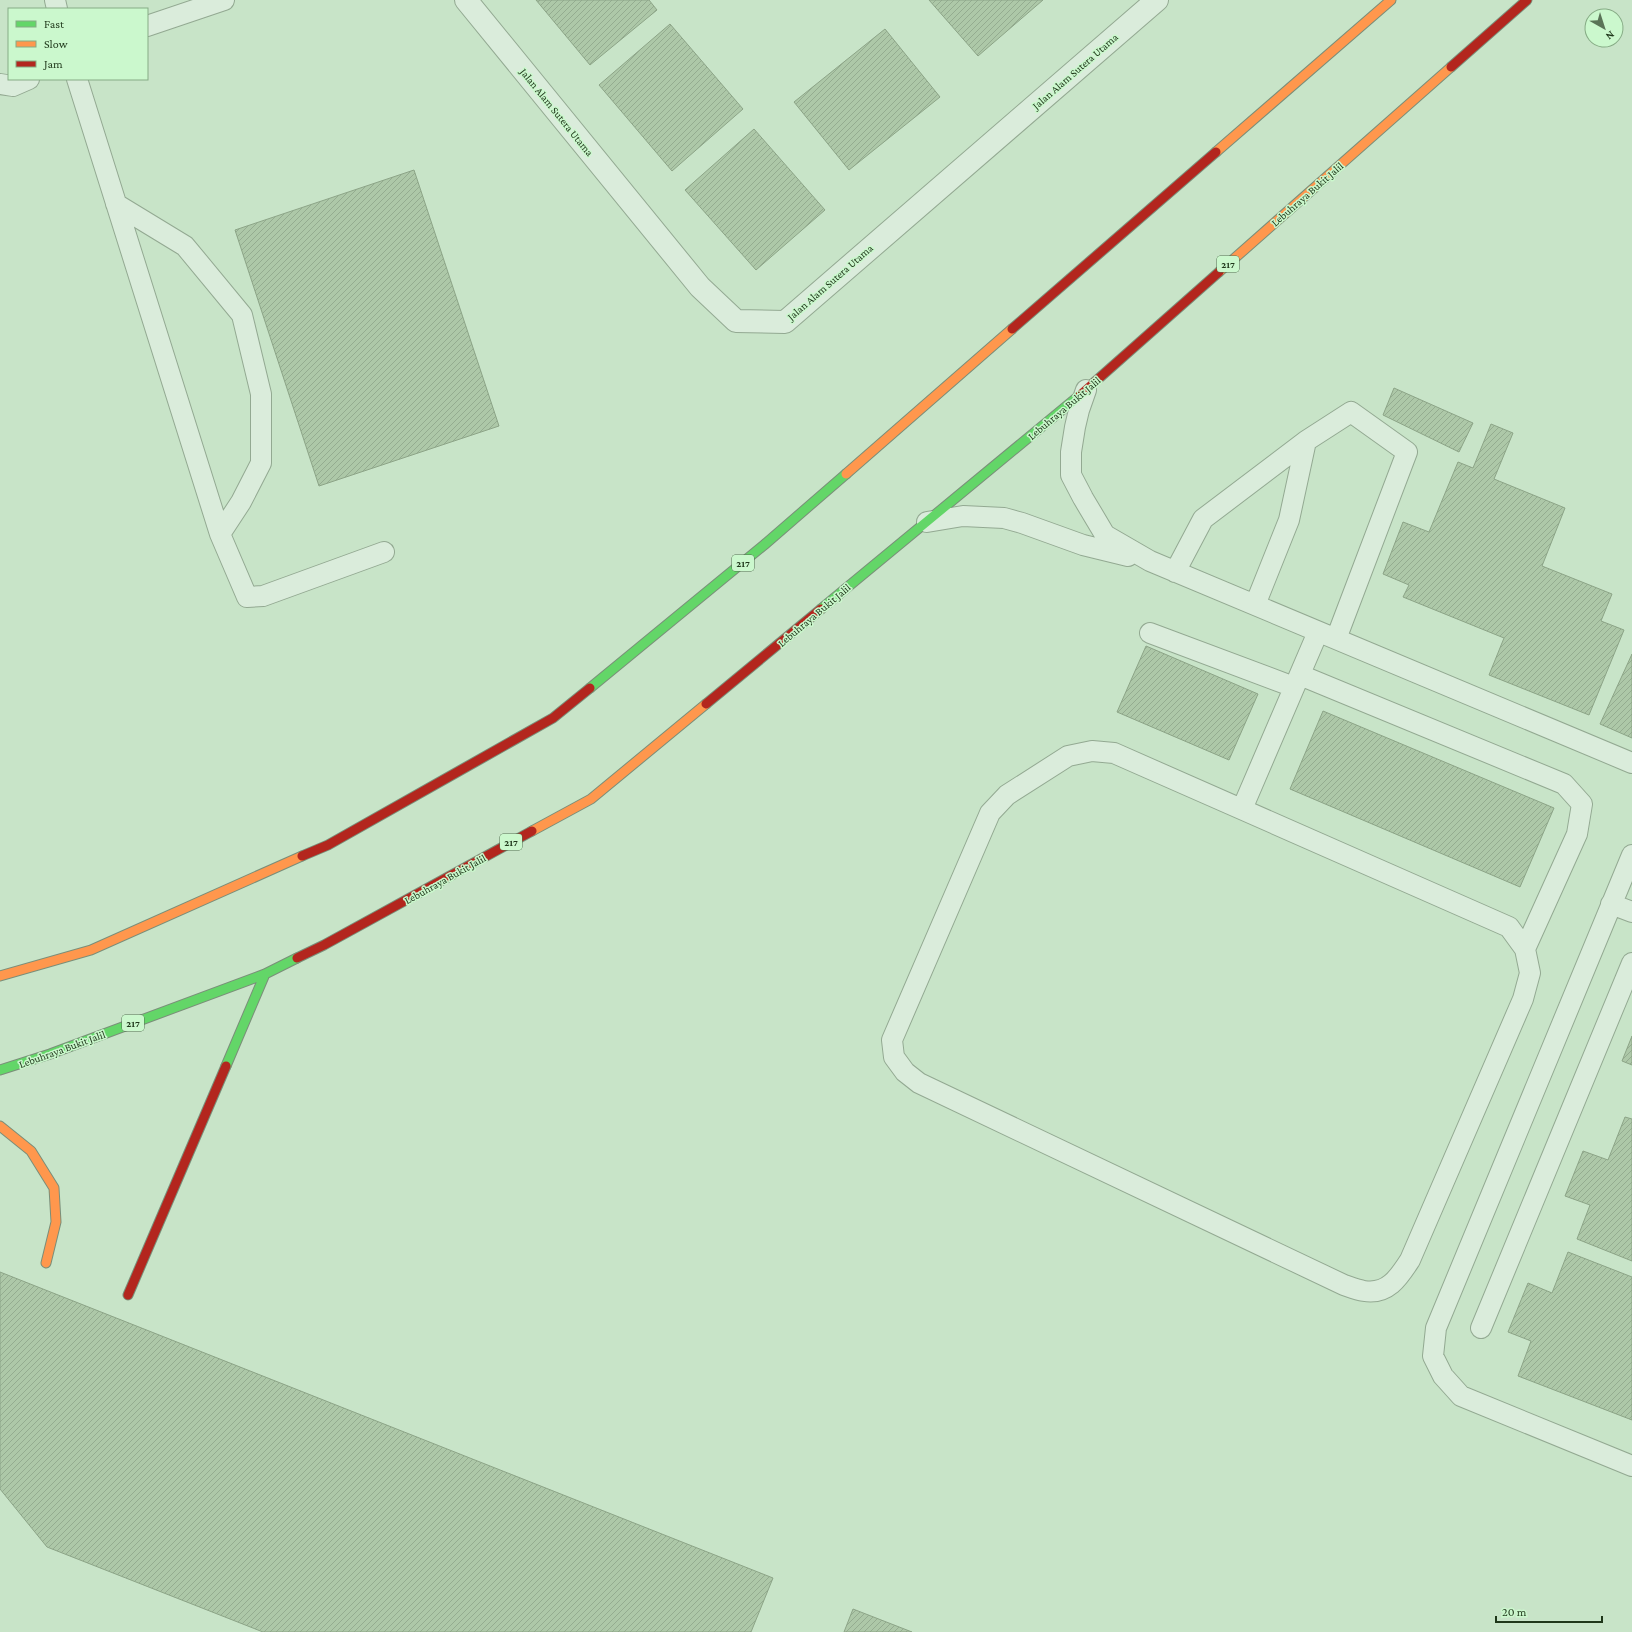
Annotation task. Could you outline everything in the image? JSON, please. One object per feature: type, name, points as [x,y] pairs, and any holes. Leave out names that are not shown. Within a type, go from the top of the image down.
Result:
[{"type":"highway","name":"217","points":[[0,976],[91,950],[328,845],[553,718],[764,545],[1391,0]]},
{"type":"highway","name":"Lebuhraya Bukit Jalil","points":[[0,1070],[50,1054],[265,974],[324,945],[591,799],[1086,390],[1527,0]]},
{"type":"highway","points":[[128,1295],[265,974]]},
{"type":"highway","points":[[0,1126],[31,1151],[54,1188],[56,1222],[46,1263]]},
{"type":"street","name":"Jalan Alam Sutera Utama","points":[[466,0],[700,287],[736,321],[778,322],[785,322],[1157,0]]},
{"type":"lane","points":[[148,26],[224,0]]},
{"type":"lane","points":[[0,84],[13,86],[27,80]]},
{"type":"lane","points":[[77,80],[220,534],[247,597],[263,596],[384,552]]},
{"type":"lane","points":[[116,204],[185,246],[242,315],[261,394],[261,463],[242,502],[220,534]]},
{"type":"lane","points":[[1086,390],[1079,410],[1072,446],[1071,475],[1105,535],[1150,561],[1175,572],[1632,763]]},
{"type":"lane","points":[[1175,572],[1203,519],[1306,441],[1351,412],[1407,452],[1327,635],[1297,681],[1242,809]]},
{"type":"lane","points":[[1255,605],[1290,520],[1306,441]]},
{"type":"lane","points":[[927,522],[963,516],[1004,518],[1082,545],[1150,561]]},
{"type":"lane","points":[[1150,633],[1297,681],[1564,784],[1582,804],[1577,834],[1525,949]]},
{"type":"lane","points":[[1092,751],[1114,753],[1510,927],[1525,949],[1530,973],[1523,999],[1410,1260],[1396,1280],[1382,1290],[1365,1291],[1344,1285],[926,1087],[904,1072],[894,1057],[892,1040],[990,813],[1007,795],[1068,756],[1092,751]]},
{"type":"lane","points":[[1632,855],[1436,1328],[1433,1356],[1443,1376],[1461,1396],[1632,1466]]},
{"type":"lane","points":[[1611,904],[1632,912]]},
{"type":"lane","points":[[1481,1328],[1632,963]]},
{"type":"building","points":[[536,0],[649,0],[657,10],[590,65]]},
{"type":"building","points":[[929,0],[1043,0],[978,56]]},
{"type":"building","points":[[670,24],[743,109],[672,171],[599,85]]},
{"type":"building","points":[[885,29],[940,97],[849,170],[794,102]]},
{"type":"building","points":[[754,129],[825,210],[756,270],[685,190]]},
{"type":"building","points":[[414,170],[499,426],[319,486],[235,230]]},
{"type":"building","points":[[1394,388],[1473,423],[1459,452],[1383,415]]},
{"type":"building","points":[[1491,424],[1513,433],[1494,479],[1565,508],[1542,566],[1612,594],[1601,621],[1624,630],[1589,715],[1489,675],[1504,638],[1403,597],[1409,585],[1383,574],[1403,522],[1429,532],[1458,462],[1473,468]]},
{"type":"building","points":[[1146,646],[1258,694],[1229,760],[1117,712]]},
{"type":"building","points":[[1632,654],[1632,738],[1600,724]]},
{"type":"building","points":[[1323,711],[1554,808],[1520,887],[1290,789]]},
{"type":"building","points":[[1632,1036],[1632,1065],[1622,1061]]},
{"type":"building","points":[[1625,1117],[1632,1119],[1632,1261],[1577,1239],[1590,1205],[1565,1196],[1583,1151],[1608,1160]]},
{"type":"building","points":[[1568,1252],[1632,1277],[1632,1420],[1518,1376],[1531,1341],[1508,1332],[1528,1283],[1552,1293]]},
{"type":"building","points":[[0,1272],[773,1578],[751,1632],[263,1632],[47,1547],[0,1489]]},
{"type":"building","points":[[853,1609],[912,1632],[844,1632]]},
{"type":"traffic: fast","points":[[821,609],[1080,395]]},
{"type":"traffic: fast","points":[[590,688],[764,545],[846,474]]},
{"type":"traffic: fast","points":[[0,1070],[50,1054],[265,974],[297,958]]},
{"type":"traffic: fast","points":[[226,1066],[265,974]]},
{"type":"traffic: slow","points":[[1216,152],[1391,0]]},
{"type":"traffic: slow","points":[[1219,272],[1451,67]]},
{"type":"traffic: slow","points":[[846,474],[1012,329]]},
{"type":"traffic: slow","points":[[532,831],[591,799],[706,704]]},
{"type":"traffic: slow","points":[[0,976],[91,950],[302,856]]},
{"type":"traffic: slow","points":[[0,1126],[31,1151],[54,1188],[56,1222],[46,1263]]},
{"type":"traffic: jam","points":[[1451,67],[1527,0]]},
{"type":"traffic: jam","points":[[1012,329],[1216,152]]},
{"type":"traffic: jam","points":[[1080,395],[1219,272]]},
{"type":"traffic: jam","points":[[706,704],[821,609]]},
{"type":"traffic: jam","points":[[302,856],[328,845],[553,718],[590,688]]},
{"type":"traffic: jam","points":[[297,958],[324,945],[532,831]]},
{"type":"traffic: jam","points":[[128,1295],[226,1066]]}]
